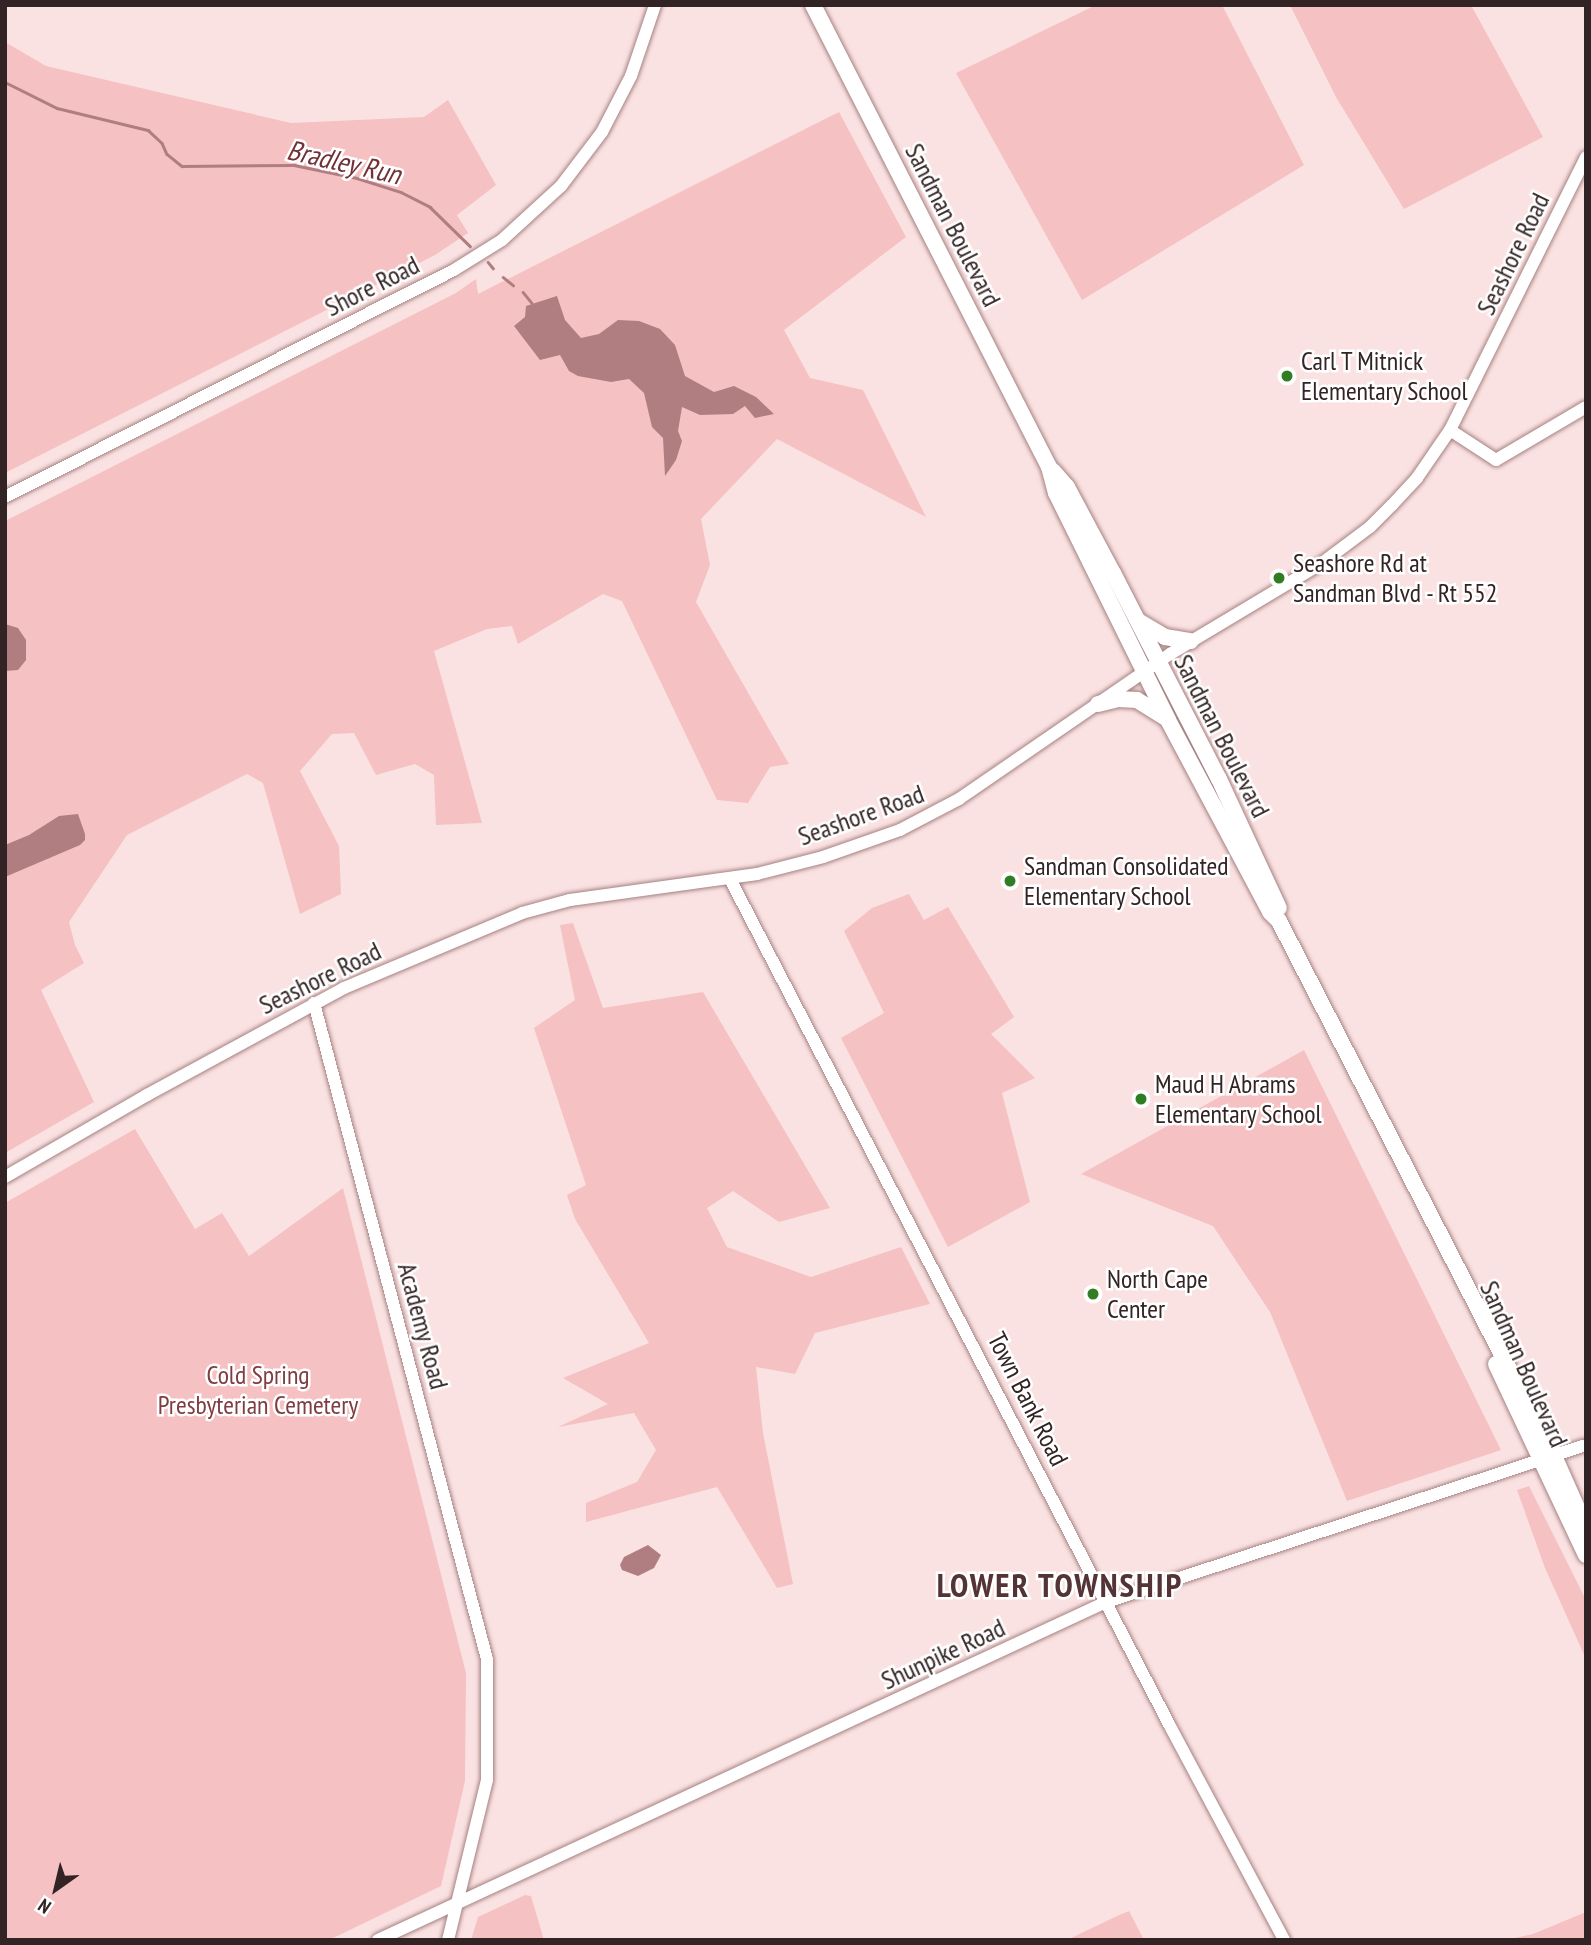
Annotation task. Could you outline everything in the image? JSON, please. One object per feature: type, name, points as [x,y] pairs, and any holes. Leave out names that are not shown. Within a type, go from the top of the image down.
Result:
[{"type":"highway","name":"Sandman Boulevard","points":[[813,5],[1049,467],[1056,493],[1168,720],[1270,912],[1279,921],[1438,1230],[1547,1458],[1586,1528]]},
{"type":"highway","name":"Sandman Boulevard","points":[[1049,467],[1067,487],[1136,618],[1241,826],[1279,909],[1279,921]]},
{"type":"highway","points":[[1136,618],[1161,635],[1191,641]]},
{"type":"highway","points":[[1098,704],[1118,699],[1137,700],[1168,720]]},
{"type":"highway","name":"Sandman Boulevard","points":[[1547,1458],[1586,1555]]},
{"type":"street","name":"Shore Road","points":[[5,497],[442,276],[502,240],[561,186],[602,132],[631,76],[655,5]]},
{"type":"street","name":"Seashore Road","points":[[5,1177],[314,1003],[356,982],[546,906],[730,879],[822,857],[918,822],[959,799],[1158,662],[1339,552],[1370,527],[1400,496],[1450,430],[1586,157]]},
{"type":"street","points":[[1450,430],[1496,460],[1586,407]]},
{"type":"street","name":"Town Bank Road","points":[[730,879],[1284,1940]]},
{"type":"street","name":"Academy Road","points":[[314,1003],[486,1660],[487,1780],[449,1940]]},
{"type":"street","name":"Shunpike Road","points":[[378,1940],[1106,1602],[1586,1445]]},
{"type":"green space","points":[[1096,5],[1222,5],[1304,165],[1082,300],[956,73]]},
{"type":"green space","points":[[1290,5],[1471,5],[1543,137],[1404,209],[1336,97]]},
{"type":"green space","points":[[5,42],[46,66],[291,123],[424,117],[448,100],[496,185],[457,215],[468,233],[435,255],[5,473]]},
{"type":"green space","points":[[839,112],[906,237],[784,330],[810,378],[863,390],[926,517],[777,439],[701,519],[710,565],[696,602],[789,764],[770,767],[748,803],[717,800],[622,601],[603,594],[518,644],[512,626],[487,629],[434,651],[482,823],[436,825],[434,775],[415,764],[376,775],[354,733],[332,734],[300,771],[339,846],[341,894],[300,914],[263,783],[247,774],[127,835],[69,922],[75,945],[84,963],[41,990],[94,1102],[5,1153],[5,521],[456,293],[476,279],[478,294]]},
{"type":"green space","points":[[909,894],[924,920],[948,907],[1014,1017],[991,1034],[1035,1078],[1002,1093],[1030,1202],[948,1247],[841,1038],[884,1013],[844,931],[872,908]]},
{"type":"green space","points":[[573,923],[603,1008],[703,992],[830,1208],[779,1222],[733,1191],[707,1208],[727,1247],[811,1277],[901,1247],[930,1304],[815,1333],[795,1374],[756,1367],[763,1433],[793,1584],[777,1588],[717,1487],[586,1522],[586,1503],[637,1482],[656,1450],[634,1413],[558,1427],[608,1404],[563,1378],[649,1343],[575,1219],[567,1195],[586,1185],[534,1028],[575,1000],[560,925]]},
{"type":"green space","points":[[1304,1050],[1501,1450],[1347,1501],[1270,1312],[1213,1226],[1081,1174]]},
{"type":"green space","name":"Cold Spring Presbyterian Cemetery","points":[[135,1129],[195,1229],[222,1213],[249,1256],[343,1188],[466,1673],[465,1781],[441,1886],[329,1940],[5,1940],[5,1203]]},
{"type":"green space","points":[[1529,1486],[1586,1600],[1586,1659],[1545,1568],[1517,1490]]},
{"type":"green space","points":[[525,1895],[531,1896],[544,1940],[471,1940],[478,1917]]},
{"type":"green space","points":[[1129,1911],[1144,1940],[1067,1940],[1117,1916]]},
{"type":"green space","points":[[1586,1912],[1586,1940],[1506,1940],[1533,1934]]},
{"type":"shaded area","points":[[557,296],[565,320],[581,338],[599,334],[618,320],[639,321],[660,329],[675,345],[685,376],[714,392],[734,386],[756,397],[774,414],[755,418],[745,406],[733,414],[700,415],[682,407],[678,431],[682,441],[676,460],[665,476],[663,438],[652,427],[644,393],[629,379],[611,382],[578,376],[569,371],[560,355],[540,360],[514,326],[525,317],[526,306]]},
{"type":"shaded area","points":[[5,624],[18,628],[26,640],[26,660],[18,670],[5,671]]},
{"type":"shaded area","points":[[78,814],[85,834],[85,840],[80,845],[5,877],[5,845],[29,835],[59,816]]},
{"type":"shaded area","points":[[648,1545],[661,1555],[654,1568],[638,1576],[622,1570],[620,1565],[624,1557]]},
{"type":"waterway","name":"Bradley Run","points":[[5,82],[57,108],[148,130],[162,143],[167,154],[182,166],[294,165],[357,178],[401,192],[430,207],[470,246]]},
{"type":"waterway","name":"Bradley Run","points":[[488,262],[493,268]]},
{"type":"waterway","name":"Bradley Run","points":[[503,277],[513,285]]},
{"type":"waterway","name":"Bradley Run","points":[[523,292],[532,303]]},
{"type":"place","name":"Carl T Mitnick Elementary School","points":[[1287,376]]},
{"type":"place","name":"Seashore Rd at Sandman Blvd - Rt 552","points":[[1279,578]]},
{"type":"place","name":"Sandman Consolidated Elementary School","points":[[1010,881]]},
{"type":"place","name":"Maud H Abrams Elementary School","points":[[1141,1099]]},
{"type":"place","name":"North Cape Center","points":[[1093,1294]]},
{"type":"district","name":"LOWER TOWNSHIP","points":[[1060,1585]]}]
